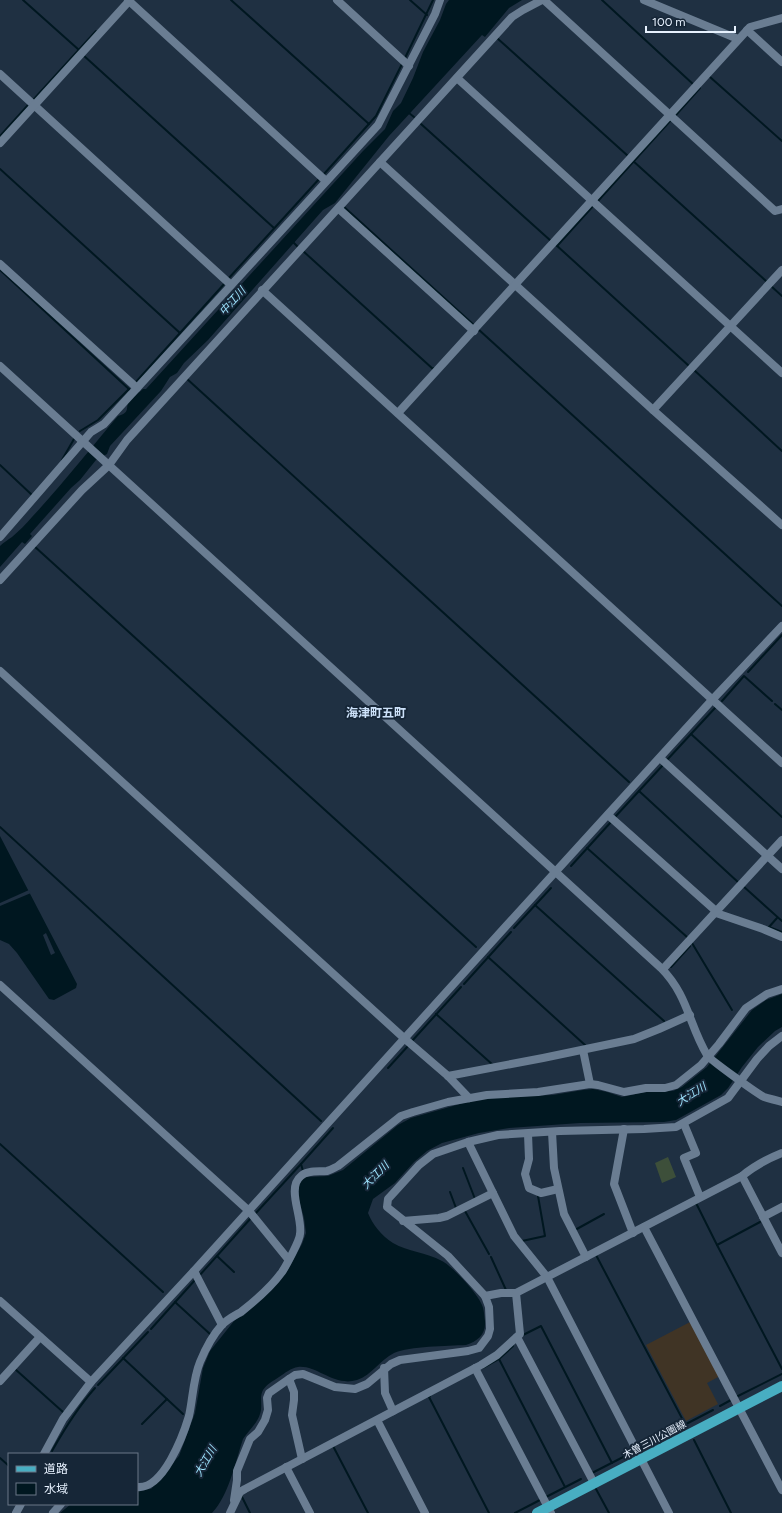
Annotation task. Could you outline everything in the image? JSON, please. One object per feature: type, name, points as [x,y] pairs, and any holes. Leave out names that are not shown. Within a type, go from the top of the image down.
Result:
[{"type":"main road","name":"木曽三川公園線","points":[[537,1513],[549,1510],[594,1483],[782,1386]]},
{"type":"street","points":[[0,143],[129,0],[326,181]]},
{"type":"street","points":[[337,0],[409,66]]},
{"type":"street","points":[[0,537],[82,441],[91,432],[104,424],[378,125],[435,14],[440,0]]},
{"type":"street","points":[[0,580],[107,464],[262,290],[339,209],[512,17],[543,0],[775,211],[782,209]]},
{"type":"street","points":[[644,0],[738,39]]},
{"type":"street","points":[[398,414],[738,39],[750,27],[782,18]]},
{"type":"street","points":[[747,30],[782,62]]},
{"type":"street","points":[[0,74],[231,285]]},
{"type":"street","points":[[457,78],[782,373]]},
{"type":"street","points":[[380,162],[782,525]]},
{"type":"street","points":[[339,209],[474,331]]},
{"type":"street","points":[[0,264],[137,388]]},
{"type":"street","points":[[653,410],[782,270]]},
{"type":"street","points":[[262,290],[782,763]]},
{"type":"street","points":[[0,366],[663,970],[673,981],[682,996],[709,1057],[763,1097],[782,1102]]},
{"type":"street","points":[[45,1453],[64,1419],[91,1382],[249,1212],[712,700],[782,626]]},
{"type":"street","points":[[0,671],[405,1039],[448,1076],[469,1098]]},
{"type":"street","points":[[660,758],[782,869]]},
{"type":"street","points":[[608,815],[716,913],[763,928],[782,937]]},
{"type":"street","points":[[663,970],[782,840]]},
{"type":"street","points":[[0,984],[249,1212],[288,1259]]},
{"type":"street","points":[[138,1487],[143,1488],[157,1478],[173,1456],[183,1434],[189,1414],[200,1363],[206,1349],[222,1325],[242,1311],[265,1291],[283,1271],[300,1236],[301,1226],[294,1193],[295,1185],[304,1173],[329,1170],[338,1166],[401,1116],[469,1098],[494,1094],[538,1092],[590,1084],[624,1092],[676,1085],[709,1057],[746,1008],[767,994],[782,989]]},
{"type":"street","points":[[448,1076],[583,1050],[634,1038],[690,1015]]},
{"type":"street","points":[[549,1510],[478,1367],[479,1348],[488,1336],[490,1329],[490,1307],[485,1296],[448,1256],[387,1207],[388,1199],[419,1165],[433,1154],[468,1142],[498,1135],[667,1128],[684,1124],[728,1098],[757,1058],[782,1036]]},
{"type":"street","points":[[583,1050],[590,1084]]},
{"type":"street","points":[[684,1124],[696,1153],[684,1158],[700,1197]]},
{"type":"street","points":[[624,1129],[614,1184],[632,1233]]},
{"type":"street","points":[[552,1132],[553,1154],[558,1189],[564,1214],[568,1225],[586,1257]]},
{"type":"street","points":[[528,1134],[529,1159],[525,1174],[529,1188],[541,1193],[558,1189]]},
{"type":"street","points":[[468,1142],[514,1236],[547,1277],[669,1513]]},
{"type":"street","points":[[485,1296],[501,1293],[516,1293],[742,1176],[751,1168],[782,1153]]},
{"type":"street","points":[[742,1176],[782,1252]]},
{"type":"street","points":[[403,1221],[443,1217],[493,1193]]},
{"type":"street","points":[[763,1217],[782,1207]]},
{"type":"street","points":[[644,1227],[782,1490]]},
{"type":"street","points":[[194,1272],[222,1325]]},
{"type":"street","points":[[232,1510],[240,1492],[478,1367],[497,1355],[520,1334],[516,1293]]},
{"type":"street","points":[[0,1301],[91,1382]]},
{"type":"street","points":[[0,1381],[40,1337]]},
{"type":"street","points":[[517,1337],[594,1483]]},
{"type":"street","points":[[232,1510],[237,1471],[250,1439],[258,1432],[265,1420],[268,1410],[267,1398],[269,1393],[295,1375],[303,1374],[335,1386],[355,1389],[367,1384],[384,1368],[395,1362],[409,1358],[468,1351],[479,1348]]},
{"type":"street","points":[[384,1368],[385,1393],[393,1411]]},
{"type":"street","points":[[289,1379],[294,1392],[292,1415],[302,1459]]},
{"type":"street","points":[[377,1420],[425,1513]]},
{"type":"street","points":[[286,1467],[310,1513]]},
{"type":"street","points":[[53,1513],[60,1505]]},
{"type":"shaded area","points":[[692,1321],[720,1376],[707,1383],[718,1404],[686,1421],[646,1345]]},
{"type":"green space","points":[[668,1157],[676,1177],[662,1183],[655,1163]]},
{"type":"water","name":"中江川","points":[[449,0],[522,0],[509,8],[485,37],[482,35],[389,136],[335,203],[323,210],[208,340],[184,363],[177,373],[170,377],[161,391],[110,446],[107,454],[96,460],[80,480],[30,534],[32,536],[25,544],[22,542],[0,567],[0,546],[12,537],[43,505],[118,416],[125,413],[130,400],[143,389],[146,389],[363,151],[385,129],[393,111],[401,103],[423,52]]},
{"type":"water","points":[[0,836],[77,984],[76,988],[54,1000],[49,999],[9,944],[0,940]]},
{"type":"water","name":"大江川","points":[[782,994],[782,1027],[775,1031],[758,1047],[728,1088],[721,1095],[676,1120],[664,1122],[580,1123],[509,1128],[479,1133],[442,1143],[427,1151],[414,1162],[395,1183],[373,1199],[368,1213],[372,1222],[385,1237],[399,1246],[442,1261],[474,1292],[482,1305],[485,1321],[483,1333],[478,1339],[466,1345],[409,1349],[394,1353],[384,1359],[367,1375],[357,1380],[341,1381],[305,1367],[298,1367],[286,1372],[268,1384],[263,1390],[259,1418],[243,1439],[227,1488],[218,1506],[212,1513],[60,1513],[70,1505],[138,1505],[138,1490],[151,1489],[179,1456],[195,1413],[203,1368],[210,1351],[234,1321],[255,1304],[286,1273],[302,1244],[306,1233],[304,1218],[298,1196],[299,1182],[306,1177],[328,1176],[343,1170],[398,1125],[411,1118],[467,1102],[486,1098],[553,1095],[593,1089],[622,1097],[645,1092],[673,1091],[682,1087],[707,1067],[752,1010],[766,1000]]},
{"type":"pier","points":[[29,890],[31,893],[0,906],[0,903]]},
{"type":"pier","points":[[46,933],[55,953],[51,955],[43,935]]},
{"type":"waterway","points":[[23,0],[79,50]]},
{"type":"waterway","points":[[231,0],[369,124]]},
{"type":"waterway","points":[[410,0],[427,15]]},
{"type":"waterway","points":[[405,58],[433,0]]},
{"type":"waterway","points":[[602,0],[694,85]]},
{"type":"waterway","points":[[33,100],[96,31]]},
{"type":"waterway","points":[[497,38],[628,156]]},
{"type":"waterway","points":[[83,55],[274,228]]},
{"type":"waterway","points":[[324,174],[376,116],[402,64]]},
{"type":"waterway","points":[[710,77],[782,141]]},
{"type":"waterway","points":[[675,116],[700,88]]},
{"type":"waterway","points":[[0,136],[29,104]]},
{"type":"waterway","points":[[409,113],[414,117]]},
{"type":"waterway","points":[[597,202],[671,120]]},
{"type":"waterway","points":[[421,124],[551,241]]},
{"type":"waterway","points":[[632,160],[766,281]]},
{"type":"waterway","points":[[0,169],[180,333]]},
{"type":"waterway","points":[[228,279],[320,178]]},
{"type":"waterway","points":[[557,246],[594,205]]},
{"type":"waterway","points":[[343,206],[475,326]]},
{"type":"waterway","points":[[292,241],[298,247]]},
{"type":"waterway","points":[[555,244],[689,366]]},
{"type":"waterway","points":[[303,251],[433,369],[434,368]]},
{"type":"waterway","points":[[0,270],[131,391]]},
{"type":"waterway","points":[[135,383],[225,283]]},
{"type":"waterway","points":[[771,286],[782,296]]},
{"type":"waterway","points":[[478,329],[782,606]]},
{"type":"waterway","points":[[694,370],[782,451]]},
{"type":"waterway","points":[[186,378],[629,782]]},
{"type":"waterway","points":[[80,431],[98,420],[129,389]]},
{"type":"waterway","points":[[62,460],[74,439]]},
{"type":"waterway","points":[[0,465],[32,495]]},
{"type":"waterway","points":[[34,546],[476,947]]},
{"type":"waterway","points":[[748,672],[782,635]]},
{"type":"waterway","points":[[722,701],[744,676],[772,701]]},
{"type":"waterway","points":[[775,704],[782,710]]},
{"type":"waterway","points":[[667,760],[715,708]]},
{"type":"waterway","points":[[691,734],[782,817]]},
{"type":"waterway","points":[[615,817],[663,765]]},
{"type":"waterway","points":[[639,791],[739,883]]},
{"type":"waterway","points":[[571,866],[611,822]]},
{"type":"waterway","points":[[0,827],[321,1121]]},
{"type":"waterway","points":[[587,848],[687,937]]},
{"type":"waterway","points":[[743,886],[782,921]]},
{"type":"waterway","points":[[514,928],[551,888]]},
{"type":"waterway","points":[[535,905],[664,1021]]},
{"type":"waterway","points":[[777,918],[769,927],[782,932]]},
{"type":"waterway","points":[[464,984],[511,932]]},
{"type":"waterway","points":[[692,943],[732,1010]]},
{"type":"waterway","points":[[671,967],[690,946]]},
{"type":"waterway","points":[[488,957],[585,1045]]},
{"type":"waterway","points":[[412,1041],[461,987]]},
{"type":"waterway","points":[[436,1014],[493,1065]]},
{"type":"waterway","points":[[388,1068],[408,1046]]},
{"type":"waterway","points":[[303,1171],[301,1164],[333,1128]]},
{"type":"waterway","points":[[0,1144],[163,1292]]},
{"type":"waterway","points":[[255,1214],[301,1164]]},
{"type":"waterway","points":[[463,1168],[475,1199]]},
{"type":"waterway","points":[[450,1192],[456,1208]]},
{"type":"waterway","points":[[523,1242],[522,1241],[545,1236],[538,1196],[541,1196]]},
{"type":"waterway","points":[[695,1204],[696,1203],[717,1245],[760,1222]]},
{"type":"waterway","points":[[465,1211],[489,1254]]},
{"type":"waterway","points":[[575,1230],[604,1214]]},
{"type":"waterway","points":[[199,1276],[251,1218]]},
{"type":"waterway","points":[[717,1245],[782,1369]]},
{"type":"waterway","points":[[596,1255],[685,1424]]},
{"type":"waterway","points":[[217,1256],[234,1272]]},
{"type":"waterway","points":[[491,1257],[506,1290]]},
{"type":"waterway","points":[[151,1329],[195,1280]]},
{"type":"waterway","points":[[175,1302],[210,1334]]},
{"type":"waterway","points":[[523,1335],[541,1326],[612,1463]]},
{"type":"waterway","points":[[98,1385],[148,1332]]},
{"type":"waterway","points":[[483,1368],[499,1359],[513,1346]]},
{"type":"waterway","points":[[123,1358],[183,1414]]},
{"type":"waterway","points":[[499,1359],[565,1487]]},
{"type":"waterway","points":[[15,1369],[63,1412]]},
{"type":"waterway","points":[[736,1397],[782,1374]]},
{"type":"waterway","points":[[52,1451],[72,1418],[95,1388]]},
{"type":"waterway","points":[[430,1396],[429,1397],[489,1513]]},
{"type":"waterway","points":[[142,1424],[167,1399]]},
{"type":"waterway","points":[[720,1406],[731,1400]]},
{"type":"waterway","points":[[638,1449],[713,1410]]},
{"type":"waterway","points":[[694,1440],[731,1513]]},
{"type":"waterway","points":[[333,1446],[368,1513]]},
{"type":"waterway","points":[[592,1473],[633,1452]]},
{"type":"waterway","points":[[0,1458],[8,1465]]},
{"type":"waterway","points":[[546,1497],[581,1479]]},
{"type":"waterway","points":[[596,1489],[609,1513]]},
{"type":"waterway","points":[[241,1495],[250,1513]]},
{"type":"waterway","points":[[515,1513],[540,1500]]},
{"type":"district","name":"海津町五町","points":[[376,713]]}]
